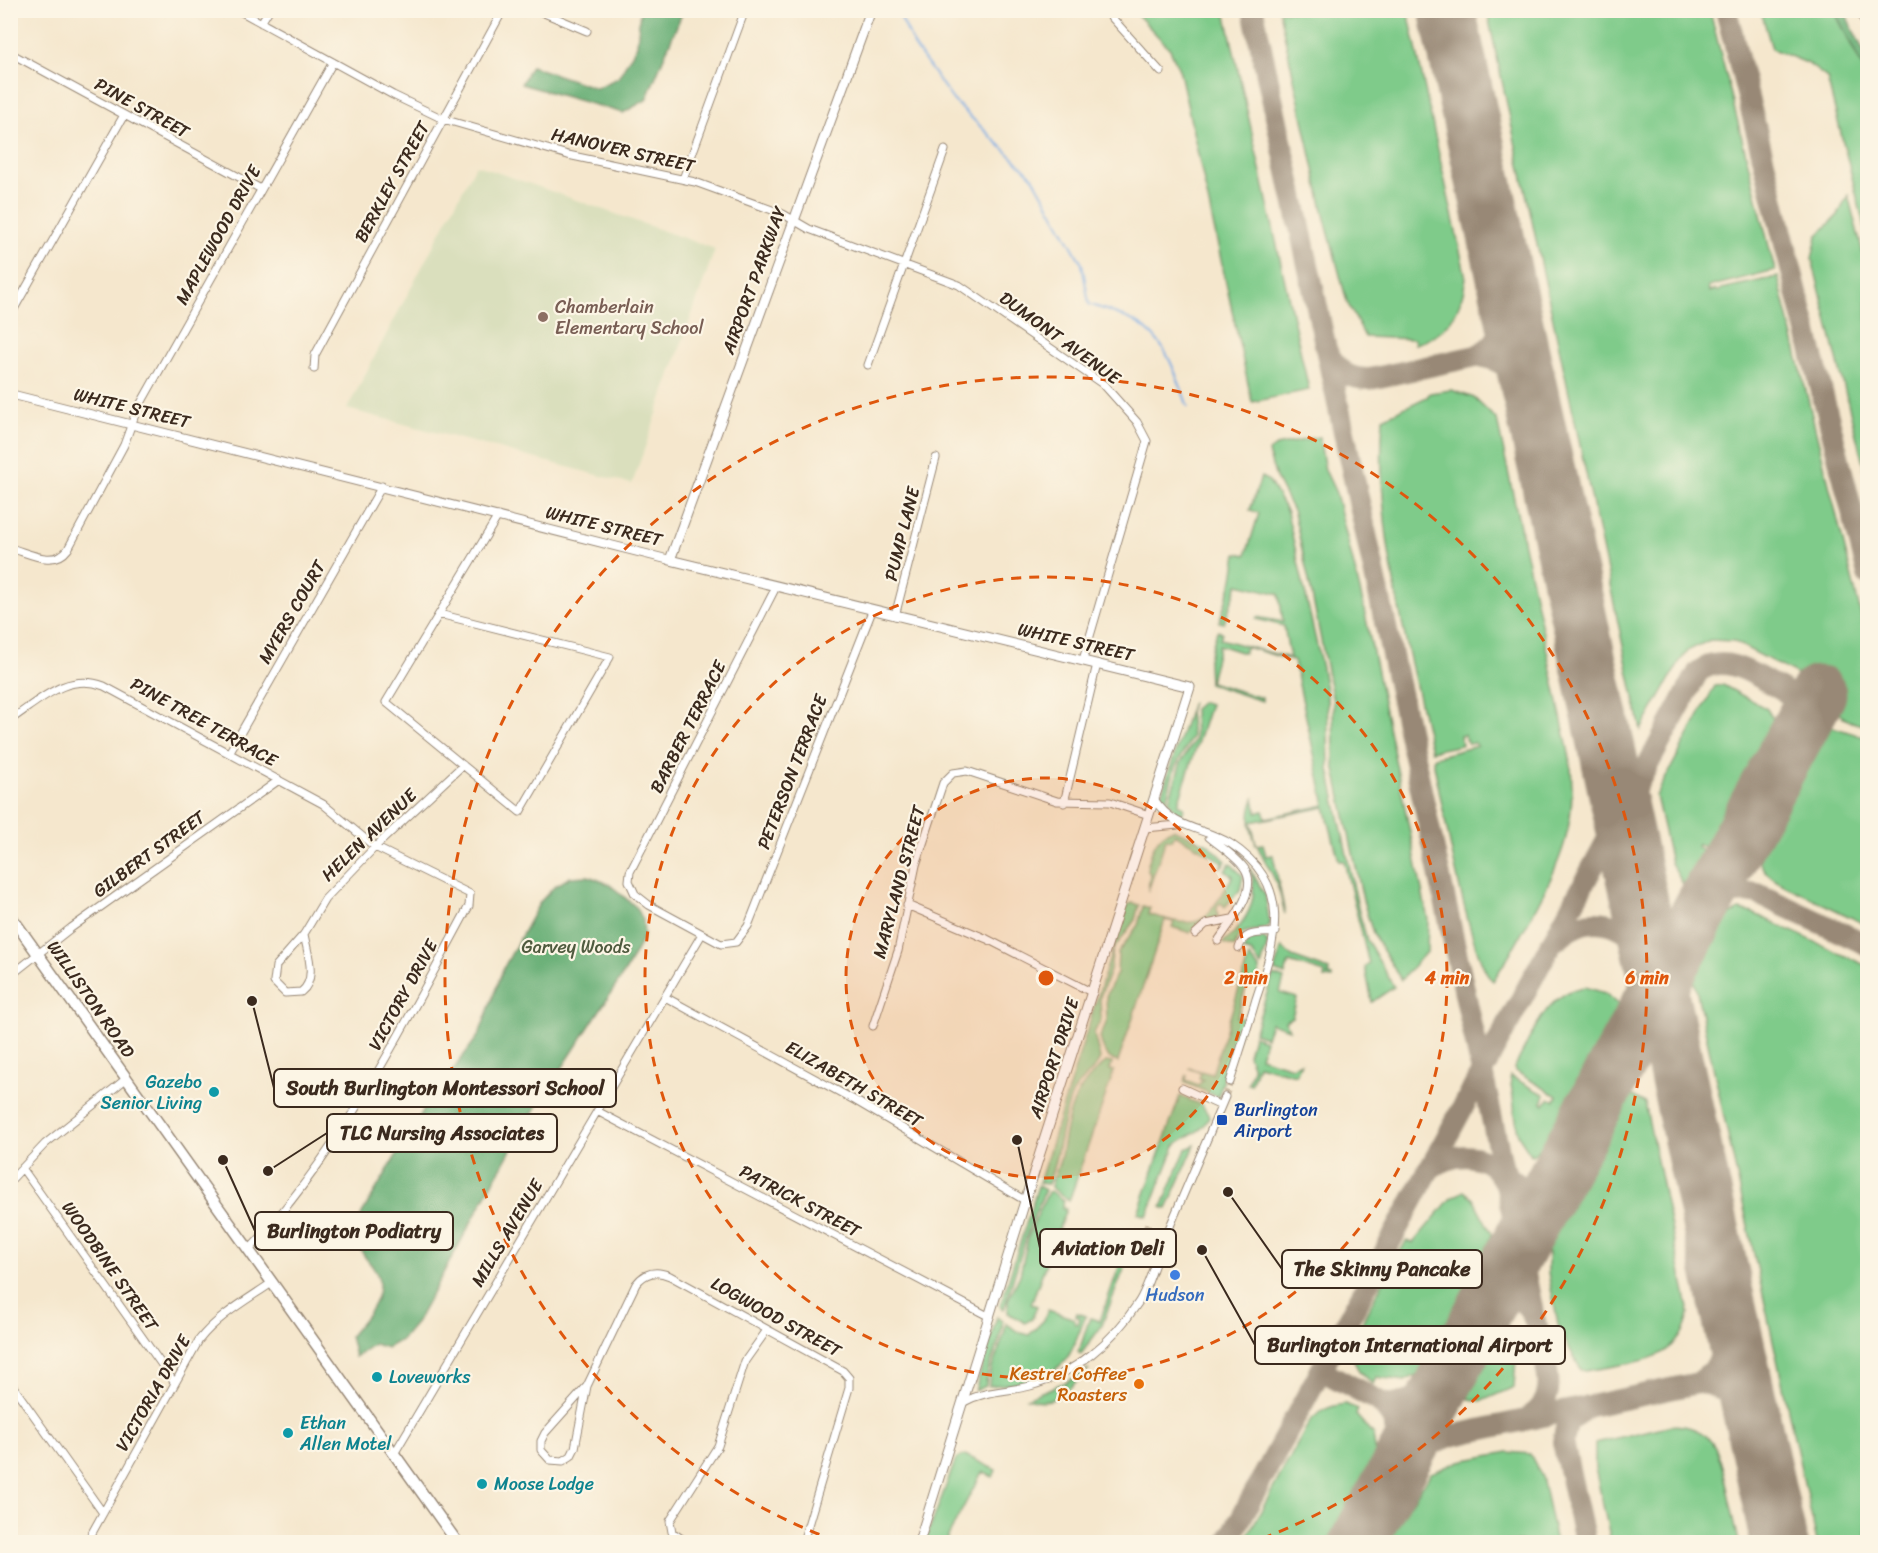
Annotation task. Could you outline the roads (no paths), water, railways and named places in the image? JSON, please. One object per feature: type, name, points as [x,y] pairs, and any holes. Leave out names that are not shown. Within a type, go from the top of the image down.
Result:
[{"type":"main road","name":"AIRPORT PARKWAY","points":[[670,560],[871,10]]},
{"type":"main road","name":"WHITE STREET","points":[[670,560],[1190,687]]},
{"type":"main road","name":"AIRPORT DRIVE","points":[[919,1542],[1190,687]]},
{"type":"main road","name":"WILLISTON ROAD","points":[[10,915],[457,1542]]},
{"type":"street","name":"HANOVER STREET","points":[[238,10],[443,119],[568,155],[683,179],[783,214],[793,220]]},
{"type":"street","points":[[261,23],[269,10]]},
{"type":"street","name":"BERKLEY STREET","points":[[314,369],[315,355],[503,10]]},
{"type":"street","points":[[537,10],[587,32]]},
{"type":"street","points":[[683,179],[745,10]]},
{"type":"street","points":[[1105,10],[1161,72]]},
{"type":"street","points":[[1859,10],[1868,30]]},
{"type":"street","name":"PINE STREET","points":[[10,52],[261,189]]},
{"type":"street","name":"MAPLEWOOD DRIVE","points":[[10,548],[49,559],[62,556],[124,445],[131,424],[333,62]]},
{"type":"street","points":[[10,316],[124,115]]},
{"type":"street","points":[[868,365],[945,150]]},
{"type":"street","name":"DUMONT AVENUE","points":[[793,220],[809,229],[959,285],[1091,374],[1115,395],[1146,435],[1145,453],[1083,660]]},
{"type":"street","name":"WHITE STREET","points":[[10,394],[670,560]]},
{"type":"street","name":"PUMP LANE","points":[[895,616],[936,458]]},
{"type":"street","name":"MYERS COURT","points":[[229,753],[382,486]]},
{"type":"street","points":[[439,614],[610,657],[520,812],[386,702],[498,516]]},
{"type":"street","name":"BARBER TERRACE","points":[[702,934],[649,905],[635,894],[629,881],[633,864],[776,587]]},
{"type":"street","name":"PETERSON TERRACE","points":[[702,934],[721,944],[736,942],[748,926],[872,611]]},
{"type":"street","points":[[1064,802],[1097,664]]},
{"type":"street","name":"PINE TREE TERRACE","points":[[10,720],[55,689],[75,681],[89,681],[112,689],[335,812],[375,847]]},
{"type":"street","name":"HELEN AVENUE","points":[[304,934],[309,983],[301,992],[285,993],[274,982],[274,969],[304,934],[325,899],[375,847],[463,765]]},
{"type":"street","name":"MARYLAND STREET","points":[[873,1026],[898,951],[916,865],[941,787],[950,775],[967,771],[1064,802],[1110,802],[1149,815]]},
{"type":"street","name":"GILBERT STREET","points":[[10,976],[38,953],[279,780]]},
{"type":"street","points":[[1154,799],[1165,814],[1184,826]]},
{"type":"street","points":[[1145,828],[1172,824],[1184,826],[1238,849],[1263,876],[1274,905],[1276,932],[1270,957],[1230,1082]]},
{"type":"street","points":[[1205,833],[1238,861],[1248,876],[1247,893],[1218,942]]},
{"type":"street","name":"VICTORY DRIVE","points":[[249,1250],[317,1168],[350,1119],[471,902],[470,894],[463,889],[375,847]]},
{"type":"street","points":[[908,905],[970,931],[1093,993]]},
{"type":"street","points":[[1195,934],[1206,924],[1232,918]]},
{"type":"street","points":[[1239,948],[1245,937],[1250,934],[1276,932]]},
{"type":"street","name":"MILLS AVENUE","points":[[394,1454],[702,934]]},
{"type":"street","name":"ELIZABETH STREET","points":[[665,996],[856,1101],[1026,1201]]},
{"type":"street","points":[[10,1181],[45,1144],[127,1078]]},
{"type":"street","points":[[1182,1088],[1221,1106]]},
{"type":"street","points":[[1168,1231],[1225,1097]]},
{"type":"street","name":"PATRICK STREET","points":[[597,1111],[990,1317]]},
{"type":"street","name":"WOODBINE STREET","points":[[22,1168],[174,1382]]},
{"type":"street","points":[[964,1402],[982,1393],[1008,1390],[1045,1381],[1059,1375],[1098,1348],[1118,1329],[1139,1302],[1161,1248]]},
{"type":"street","name":"LOGWOOD STREET","points":[[587,1386],[542,1437],[541,1450],[550,1460],[563,1461],[574,1453],[587,1386],[633,1288],[646,1274],[665,1274],[843,1371],[850,1381],[803,1542]]},
{"type":"street","name":"VICTORIA DRIVE","points":[[87,1542],[199,1340],[212,1325],[273,1282]]},
{"type":"street","points":[[686,1542],[672,1532],[670,1521],[718,1446],[745,1361],[767,1330]]},
{"type":"street","points":[[10,1382],[102,1513]]},
{"type":"waterway","points":[[897,10],[915,47],[953,100],[1033,177],[1082,264],[1089,304],[1137,323],[1156,339],[1170,360],[1188,407]]},
{"type":"tunnel","points":[[1225,1097],[1230,1082]]},
{"type":"tunnel","points":[[1142,1240],[1149,1221]]},
{"type":"tunnel","points":[[1161,1248],[1168,1231]]},
{"type":"place","name":"Chamberlain Elementary School","points":[[543,317]]},
{"type":"place","name":"South Burlington Montessori School","points":[[252,1001]]},
{"type":"place","name":"Gazebo Senior Living","points":[[214,1092]]},
{"type":"place","name":"Burlington Airport","points":[[1222,1120]]},
{"type":"place","name":"Aviation Deli","points":[[1017,1140]]},
{"type":"place","name":"Burlington Podiatry","points":[[223,1160]]},
{"type":"place","name":"TLC Nursing Associates","points":[[268,1171]]},
{"type":"place","name":"The Skinny Pancake","points":[[1228,1192]]},
{"type":"place","name":"Burlington International Airport","points":[[1202,1250]]},
{"type":"place","name":"Hudson","points":[[1175,1275]]},
{"type":"place","name":"Loveworks","points":[[377,1377]]},
{"type":"place","name":"Kestrel Coffee Roasters","points":[[1139,1384]]},
{"type":"place","name":"Ethan Allen Motel","points":[[288,1433]]},
{"type":"place","name":"Moose Lodge","points":[[482,1484]]},
{"type":"park label","name":"Garvey Woods","points":[[576,947]]}]
